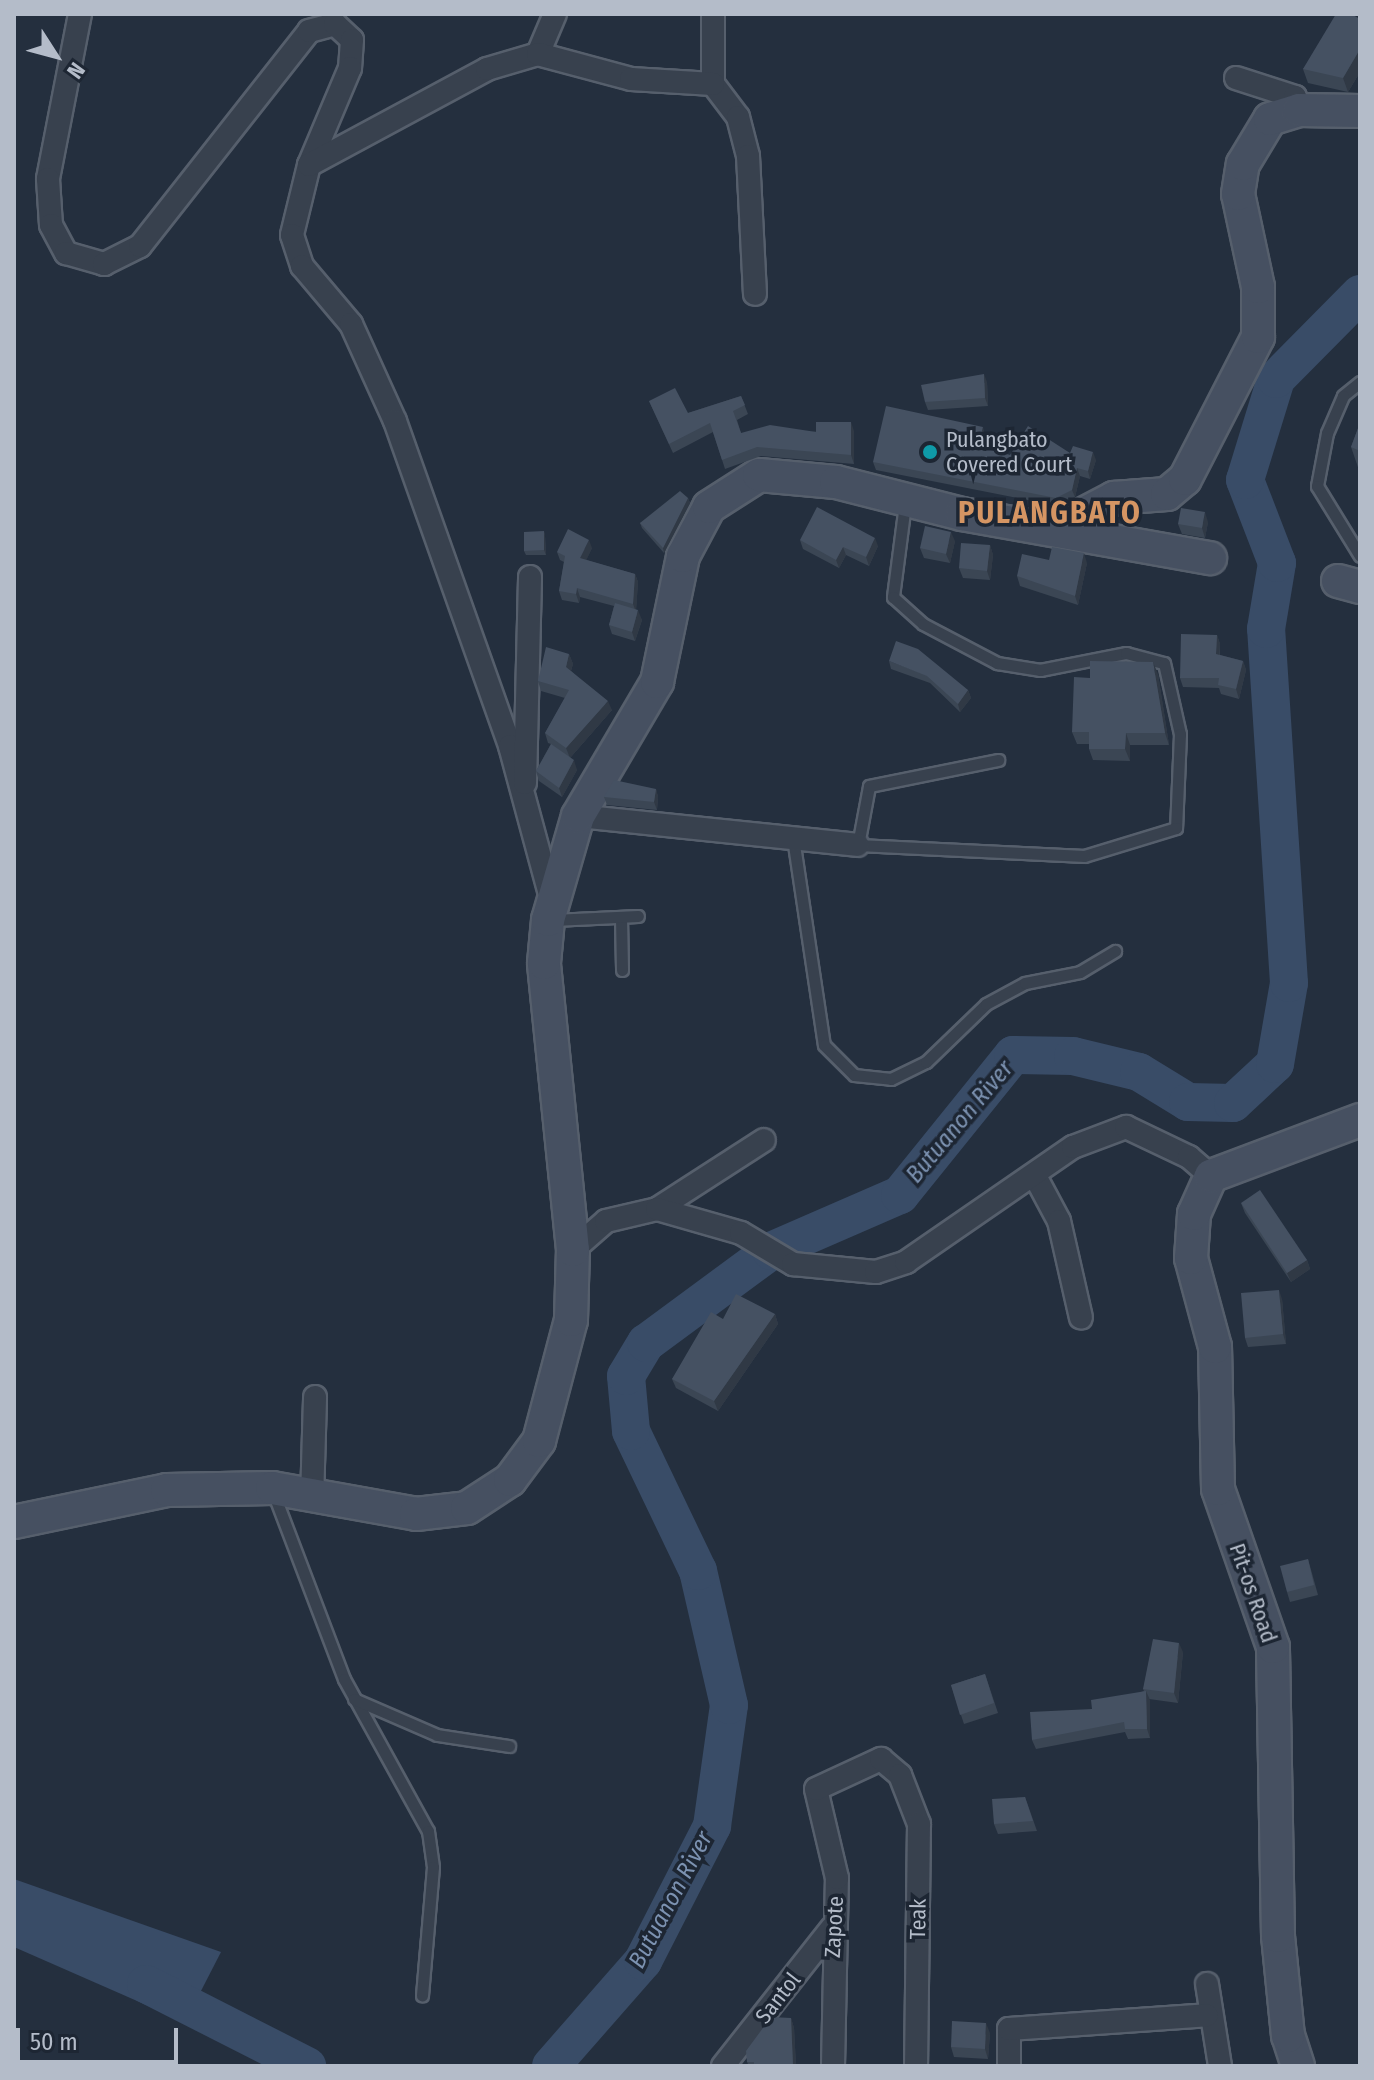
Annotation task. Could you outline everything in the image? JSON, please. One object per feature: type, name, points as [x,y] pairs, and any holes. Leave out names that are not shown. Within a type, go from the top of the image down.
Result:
[{"type":"street","points":[[80,14],[48,179],[51,225],[66,253],[104,264],[140,246],[309,31],[335,24],[352,40],[350,68],[296,203],[295,245],[302,266],[351,324],[395,421],[523,796],[550,911]]},
{"type":"street","points":[[538,54],[555,14]]},
{"type":"street","points":[[713,14],[713,84],[738,117],[748,156],[755,294]]},
{"type":"street","points":[[309,165],[487,69],[538,54],[631,79],[713,84]]},
{"type":"street","points":[[1236,78],[1295,97],[1299,110]]},
{"type":"street","points":[[1055,529],[1114,498],[1167,494],[1185,479],[1258,337],[1258,287],[1238,194],[1243,164],[1270,119],[1299,110],[1360,111]]},
{"type":"street","points":[[14,1522],[167,1490],[272,1488],[312,1500],[416,1514],[467,1508],[510,1480],[539,1441],[555,1400],[571,1320],[573,1250],[544,963],[550,911],[578,816],[657,682],[683,556],[709,507],[759,475],[836,482],[906,500],[1210,558]]},
{"type":"street","points":[[523,796],[530,577]]},
{"type":"street","points":[[578,816],[858,845]]},
{"type":"street","points":[[657,1209],[741,1233],[793,1264],[876,1272],[906,1262],[1073,1147],[1126,1127],[1189,1157],[1211,1176],[1360,1120]]},
{"type":"street","points":[[573,1250],[606,1221],[657,1209],[764,1140]]},
{"type":"street","points":[[1035,1176],[1059,1221],[1081,1318]]},
{"type":"street","name":"Pit-os Road","points":[[1211,1176],[1194,1214],[1191,1258],[1215,1347],[1218,1489],[1273,1647],[1278,1936],[1288,2036],[1298,2066]]},
{"type":"street","points":[[312,1500],[315,1397]]},
{"type":"street","name":"Teak","points":[[816,1789],[881,1759],[900,1775],[919,1824],[916,2066]]},
{"type":"street","name":"Zapote","points":[[816,1789],[837,1878],[832,1928],[833,2066]]},
{"type":"street","name":"Santol","points":[[727,2064],[832,1928]]},
{"type":"street","points":[[1207,1984],[1207,2015],[1220,2066]]},
{"type":"street","points":[[1009,2066],[1009,2029],[1207,2015]]},
{"type":"lane","points":[[1360,382],[1343,396],[1332,421],[1317,486],[1360,556]]},
{"type":"lane","points":[[906,500],[893,597],[923,624],[997,663],[1040,670],[1126,653],[1164,663],[1180,734],[1176,828],[1084,856],[858,845],[869,786],[998,760]]},
{"type":"lane","points":[[793,838],[824,1045],[854,1075],[903,1073],[926,1062],[986,1004],[1025,983],[1080,972],[1115,951]]},
{"type":"lane","points":[[550,911],[638,916]]},
{"type":"lane","points":[[621,917],[622,970]]},
{"type":"lane","points":[[272,1488],[354,1699],[428,1831],[433,1867],[422,1996]]},
{"type":"lane","points":[[354,1699],[437,1735],[509,1746]]},
{"type":"water","points":[[14,1879],[221,1952],[185,2022],[14,1947]]},
{"type":"building","points":[[1336,14],[1351,14],[1360,19],[1360,49],[1343,78],[1303,69]]},
{"type":"building","points":[[984,374],[985,398],[925,402],[921,385]]},
{"type":"building","points":[[675,388],[688,413],[741,396],[745,405],[733,411],[741,433],[770,425],[816,432],[816,422],[851,422],[851,455],[757,447],[722,460],[710,423],[669,444],[649,401]]},
{"type":"building","points":[[886,406],[983,427],[978,447],[1010,455],[1028,426],[1070,453],[1073,446],[1093,452],[1088,471],[1077,468],[1072,490],[1056,498],[873,462]]},
{"type":"building","points":[[1360,423],[1360,451],[1351,447]]},
{"type":"building","points":[[680,491],[688,498],[663,548],[640,523]]},
{"type":"building","points":[[817,507],[875,538],[866,557],[843,547],[836,560],[800,540]]},
{"type":"building","points":[[1181,508],[1205,512],[1202,528],[1178,524]]},
{"type":"building","points":[[925,526],[951,532],[946,554],[920,548]]},
{"type":"building","points":[[568,529],[589,540],[580,558],[635,574],[633,604],[577,588],[576,594],[559,591],[565,556],[557,552]]},
{"type":"building","points":[[544,531],[544,550],[524,551],[524,532]]},
{"type":"building","points":[[961,543],[990,545],[987,571],[959,568]]},
{"type":"building","points":[[1052,547],[1084,553],[1075,596],[1017,576],[1022,554],[1049,560]]},
{"type":"building","points":[[615,603],[638,610],[632,632],[609,625]]},
{"type":"building","points":[[1181,634],[1217,635],[1216,654],[1243,661],[1236,689],[1218,685],[1219,678],[1180,678]]},
{"type":"building","points":[[896,641],[918,649],[968,690],[958,704],[927,676],[889,661]]},
{"type":"building","points":[[546,647],[569,654],[566,667],[608,701],[566,748],[545,733],[569,690],[538,681]]},
{"type":"building","points":[[1090,661],[1153,662],[1165,733],[1126,733],[1125,749],[1089,749],[1089,732],[1072,732],[1074,677],[1090,678]]},
{"type":"building","points":[[551,744],[574,760],[559,788],[536,771]]},
{"type":"building","points":[[614,780],[656,789],[654,802],[604,797]]},
{"type":"building","points":[[1260,1190],[1307,1260],[1287,1273],[1241,1203]]},
{"type":"building","points":[[1279,1290],[1283,1334],[1245,1338],[1241,1293]]},
{"type":"building","points":[[736,1294],[775,1314],[714,1401],[672,1379],[711,1312],[723,1319]]},
{"type":"building","points":[[1308,1559],[1314,1585],[1287,1592],[1280,1566]]},
{"type":"building","points":[[1153,1639],[1179,1643],[1174,1693],[1143,1689]]},
{"type":"building","points":[[985,1674],[994,1703],[960,1715],[951,1685]]},
{"type":"building","points":[[1146,1691],[1147,1729],[1125,1729],[1124,1722],[1032,1740],[1030,1712],[1092,1709],[1091,1700]]},
{"type":"building","points":[[1025,1797],[1033,1821],[994,1824],[992,1799]]},
{"type":"building","points":[[771,2017],[791,2018],[793,2066],[754,2066],[754,2062],[747,2062],[746,2051]]},
{"type":"building","points":[[952,2021],[986,2023],[985,2049],[951,2047]]},
{"type":"waterway","name":"Butuanon River","points":[[551,2066],[643,1961],[712,1826],[729,1705],[698,1571],[631,1431],[626,1376],[646,1343],[771,1251],[900,1195],[1013,1055],[1073,1056],[1139,1072],[1188,1102],[1233,1103],[1275,1064],[1289,983],[1266,629],[1277,563],[1245,480],[1276,379],[1360,294]]},
{"type":"waterway","name":"Butuanon River","points":[[146,1984],[307,2066]]},
{"type":"place","name":"Pulangbato Covered Court","points":[[930,452]]},
{"type":"district","name":"PULANGBATO","points":[[1050,513]]}]
